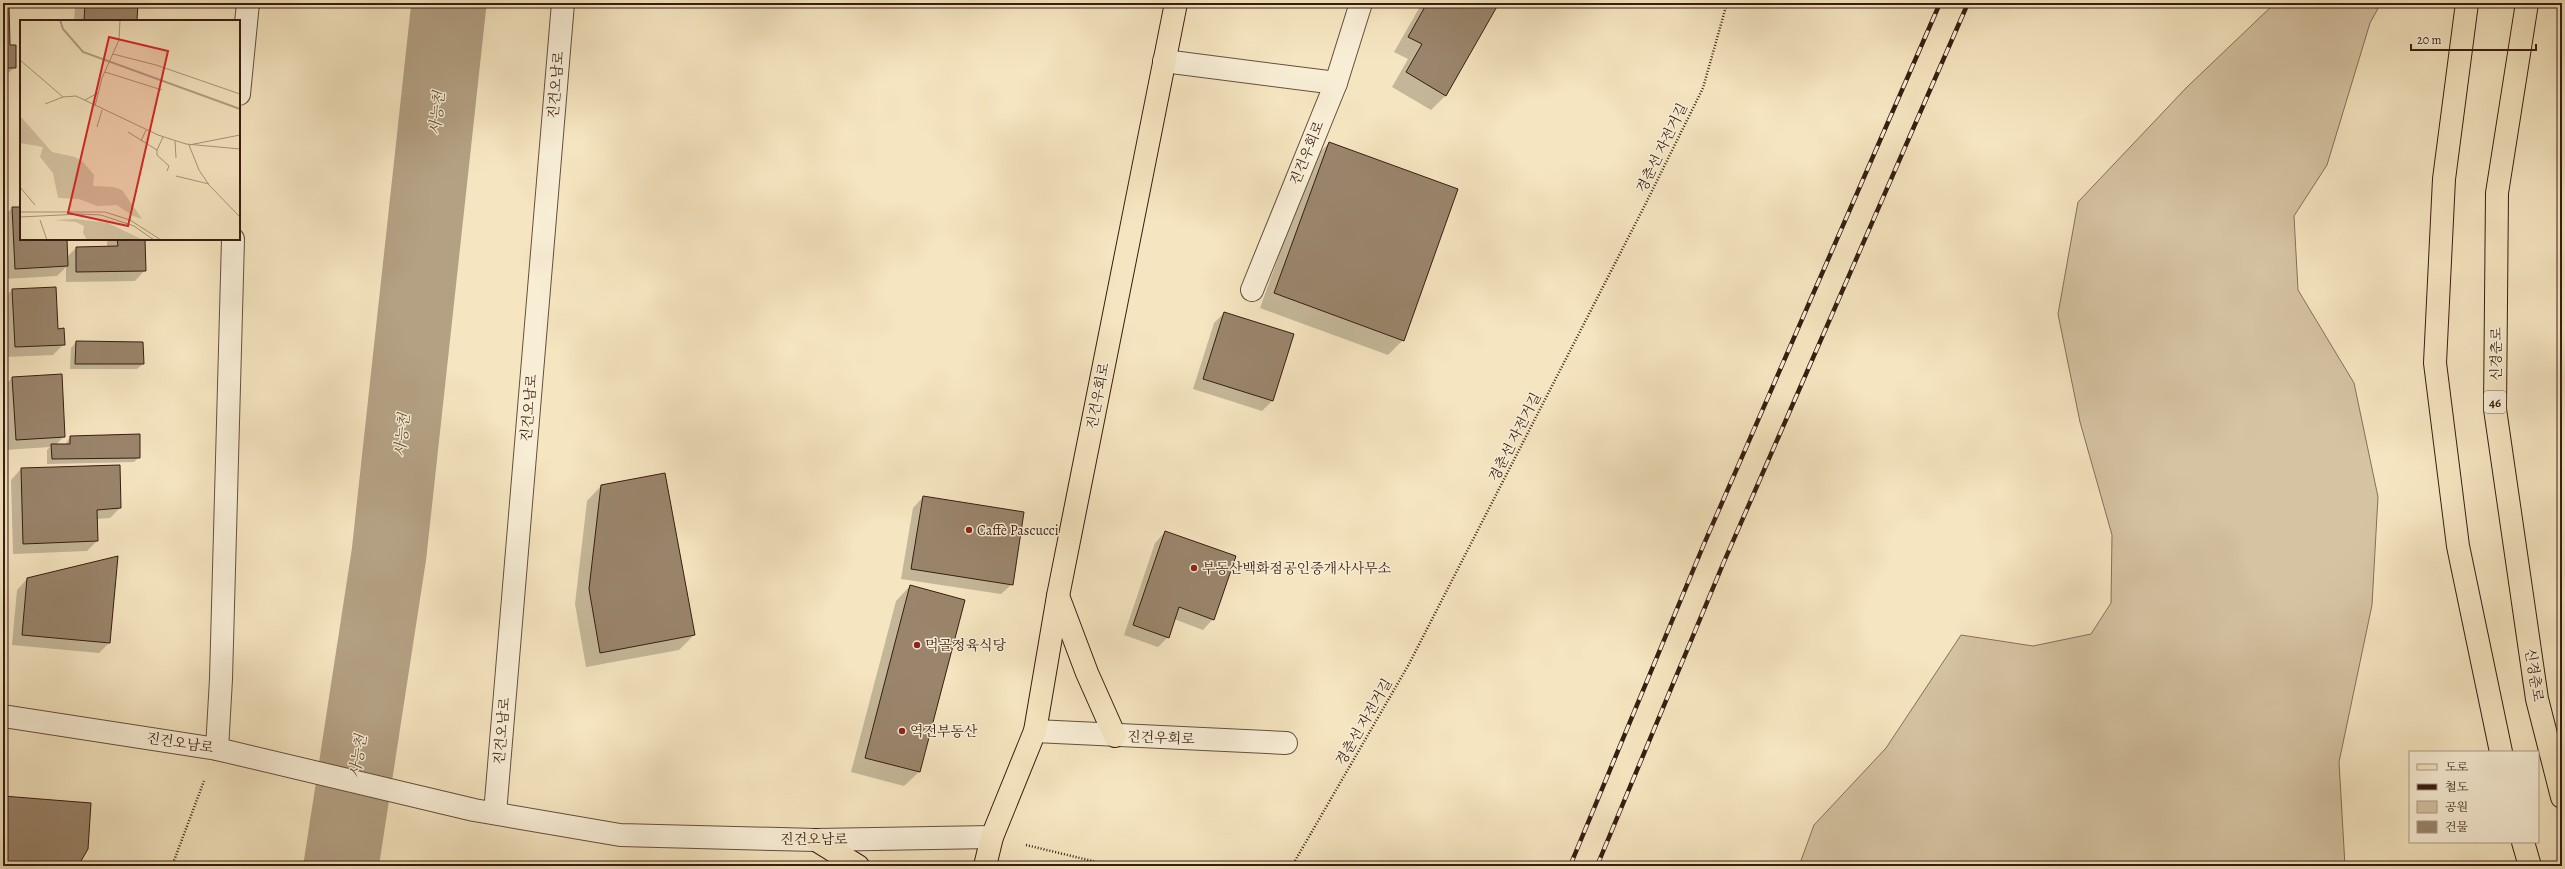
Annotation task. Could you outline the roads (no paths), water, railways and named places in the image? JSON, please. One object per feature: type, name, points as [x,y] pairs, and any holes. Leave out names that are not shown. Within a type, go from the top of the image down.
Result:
[{"type":"main road","name":"진건우회로","points":[[984,866],[992,837],[1035,731],[1058,596],[1176,3]]},
{"type":"main road","points":[[2467,3],[2444,179],[2435,363],[2458,546],[2500,751]]},
{"type":"main road","name":"신경춘로","points":[[2527,3],[2497,193],[2495,409],[2537,699],[2562,797]]},
{"type":"main road","points":[[1058,596],[1115,736]]},
{"type":"main road","points":[[816,840],[858,866]]},
{"type":"main road","points":[[2523,843],[2530,866]]},
{"type":"street","points":[[240,84],[248,3]]},
{"type":"street","name":"진건오남로","points":[[484,812],[563,3]]},
{"type":"street","name":"진건우회로","points":[[1252,290],[1336,83],[1361,3]]},
{"type":"street","points":[[1164,61],[1336,83]]},
{"type":"street","points":[[217,749],[221,679],[233,240]]},
{"type":"street","name":"진건오남로","points":[[3,716],[217,749],[484,812],[620,835],[816,840],[992,837]]},
{"type":"street","name":"진건우회로","points":[[1035,731],[1286,743]]},
{"type":"waterway","name":"사능천","points":[[341,866],[389,554],[449,3]]},
{"type":"railway","points":[[1570,866],[1704,544],[1940,3]]},
{"type":"railway","points":[[1597,866],[1723,564],[1968,3]]},
{"type":"place","name":"Caffè Pascucci","points":[[969,530]]},
{"type":"place","name":"부동산백화점공인중개사사무소","points":[[1194,568]]},
{"type":"place","name":"먹골정육식당","points":[[917,645]]},
{"type":"place","name":"역전부동산","points":[[902,731]]}]
